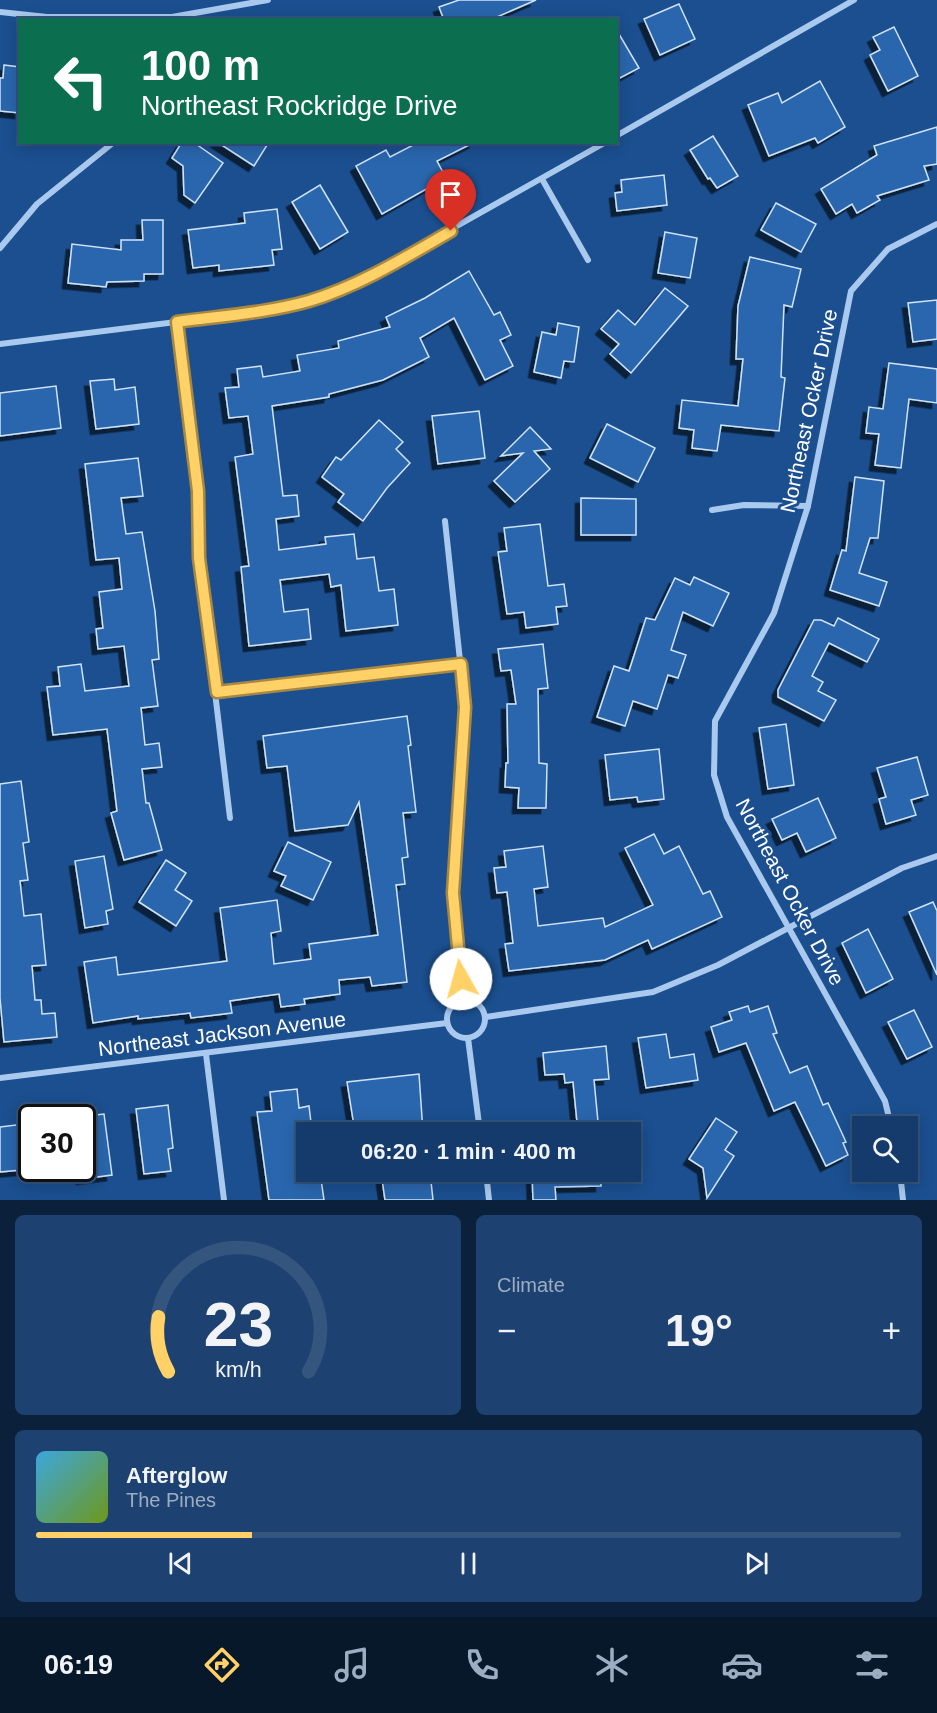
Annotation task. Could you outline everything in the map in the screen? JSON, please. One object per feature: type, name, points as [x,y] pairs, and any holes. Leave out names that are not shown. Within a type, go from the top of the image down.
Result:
[{"type":"street","points":[[0,12],[47,17],[172,18],[268,0]]},
{"type":"street","points":[[618,135],[854,0]]},
{"type":"street","points":[[0,248],[37,204],[112,144]]},
{"type":"street","points":[[0,345],[264,311],[309,301],[350,286],[603,144]]},
{"type":"street","points":[[542,179],[588,260]]},
{"type":"street","name":"Northeast Ocker Drive","points":[[889,1116],[885,1101],[727,817],[714,775],[715,721],[774,613],[808,506],[851,291],[888,249],[937,224]]},
{"type":"street","points":[[177,322],[198,491],[199,558],[217,692],[230,818]]},
{"type":"street","points":[[712,510],[744,505],[808,506]]},
{"type":"street","points":[[445,521],[465,707],[453,915],[464,1000]]},
{"type":"street","points":[[217,692],[461,664]]},
{"type":"street","points":[[486,1017],[652,992],[718,965],[902,868],[937,856]]},
{"type":"street","points":[[464,1000],[475,1002],[486,1017],[479,1034],[468,1038],[453,1033],[447,1023],[452,1006],[464,1000]]},
{"type":"street","name":"Northeast Jackson Avenue","points":[[0,1078],[447,1023]]},
{"type":"street","points":[[468,1038],[479,1122]]},
{"type":"street","points":[[206,1054],[224,1200]]},
{"type":"street","points":[[487,1182],[489,1200]]},
{"type":"street","points":[[901,1182],[903,1200]]},
{"type":"building","points":[[459,0],[536,0],[495,18],[443,18],[439,7]]},
{"type":"building","points":[[679,4],[695,39],[660,55],[644,19]]},
{"type":"building","points":[[894,27],[918,76],[888,91],[870,55],[880,50],[873,37]]},
{"type":"building","points":[[618,32],[639,68],[618,79]]},
{"type":"building","points":[[4,65],[18,67],[18,113],[0,111],[0,78],[3,78]]},
{"type":"building","points":[[820,81],[845,127],[818,143],[815,138],[769,156],[748,105],[778,93],[782,103]]},
{"type":"building","points":[[937,127],[937,164],[924,166],[929,180],[877,196],[880,200],[857,213],[852,204],[836,214],[821,189],[877,155],[874,146]]},
{"type":"building","points":[[713,136],[738,176],[717,188],[710,178],[708,179],[690,150]]},
{"type":"building","points":[[181,144],[196,144],[223,163],[195,203],[184,195],[183,166],[172,158]]},
{"type":"building","points":[[220,144],[268,144],[254,166]]},
{"type":"building","points":[[415,144],[471,144],[437,161],[446,178],[382,214],[356,166],[386,150],[390,157]]},
{"type":"building","points":[[664,175],[667,205],[617,211],[615,193],[622,192],[621,180]]},
{"type":"building","points":[[320,185],[348,232],[320,249],[292,202]]},
{"type":"building","points":[[776,203],[816,224],[801,252],[761,230]]},
{"type":"building","points":[[277,209],[282,249],[272,250],[274,265],[219,271],[219,265],[193,268],[188,230],[245,223],[244,213]]},
{"type":"building","points":[[142,220],[163,220],[163,274],[144,274],[144,281],[107,282],[106,287],[68,283],[72,244],[121,250],[121,240],[143,240]]},
{"type":"building","points":[[665,232],[697,238],[690,278],[658,273]]},
{"type":"building","points":[[750,257],[801,269],[792,307],[784,305],[781,377],[785,378],[779,431],[721,425],[717,451],[692,448],[694,430],[679,428],[682,400],[738,406],[743,359],[736,359],[738,306]]},
{"type":"building","points":[[469,271],[494,315],[500,312],[511,335],[500,340],[513,366],[485,380],[454,318],[420,338],[429,357],[383,380],[329,394],[329,397],[272,406],[283,496],[297,495],[299,516],[276,519],[279,550],[326,544],[325,537],[354,534],[357,559],[374,557],[379,591],[394,589],[398,625],[346,631],[341,585],[331,587],[329,574],[280,580],[284,612],[308,609],[311,639],[249,646],[241,567],[249,566],[235,457],[253,454],[248,416],[229,418],[225,388],[239,387],[237,369],[261,366],[263,377],[300,371],[297,355],[339,348],[338,341],[390,327],[386,317],[425,298]]},
{"type":"building","points":[[665,288],[688,306],[631,373],[610,354],[619,344],[601,329],[618,310],[635,325]]},
{"type":"building","points":[[937,300],[937,339],[913,342],[908,303]]},
{"type":"building","points":[[558,323],[579,327],[574,362],[564,361],[561,378],[534,372],[542,332],[556,335]]},
{"type":"building","points":[[889,363],[937,369],[937,403],[909,399],[901,468],[875,465],[879,434],[866,433],[869,407],[883,409]]},
{"type":"building","points":[[114,379],[115,390],[135,387],[139,424],[96,429],[90,381]]},
{"type":"building","points":[[56,386],[61,428],[0,436],[0,393]]},
{"type":"building","points":[[479,411],[485,458],[438,464],[432,416]]},
{"type":"building","points":[[379,420],[403,442],[396,449],[410,463],[387,488],[363,521],[338,502],[344,494],[322,477],[336,457],[341,460]]},
{"type":"building","points":[[607,424],[655,448],[638,482],[590,458]]},
{"type":"building","points":[[530,427],[551,449],[534,451],[550,469],[515,502],[494,481],[523,453],[501,456]]},
{"type":"building","points":[[138,458],[143,496],[121,498],[126,534],[142,532],[155,611],[159,659],[152,660],[158,706],[141,708],[145,745],[159,743],[162,767],[142,769],[146,803],[149,803],[162,850],[124,860],[111,813],[117,811],[107,729],[53,735],[47,687],[60,686],[58,667],[81,664],[85,691],[129,686],[124,646],[98,649],[96,629],[103,628],[99,592],[122,589],[119,558],[96,560],[85,464]]},
{"type":"building","points":[[855,477],[884,481],[878,538],[870,538],[859,573],[887,582],[879,606],[830,590],[842,550],[846,551]]},
{"type":"building","points":[[581,498],[636,499],[636,535],[581,535]]},
{"type":"building","points":[[540,524],[548,586],[564,584],[567,606],[556,607],[558,624],[526,628],[524,612],[507,614],[498,552],[507,551],[504,528]]},
{"type":"building","points":[[694,577],[729,593],[713,626],[683,612],[671,650],[686,655],[678,678],[668,675],[657,709],[633,701],[625,726],[597,717],[614,666],[629,671],[646,618],[655,620],[675,578],[690,585]]},
{"type":"building","points":[[838,618],[879,639],[867,662],[829,643],[812,676],[823,682],[818,691],[836,700],[824,721],[778,697],[778,690],[814,620],[821,620],[834,626]]},
{"type":"building","points":[[543,644],[548,688],[538,689],[539,763],[547,764],[546,808],[518,808],[519,788],[505,787],[506,763],[508,763],[507,704],[516,704],[511,670],[501,671],[498,649]]},
{"type":"building","points":[[407,716],[411,745],[408,746],[416,812],[403,813],[408,857],[402,858],[405,884],[396,885],[407,982],[372,986],[370,977],[339,980],[340,994],[304,999],[305,1004],[281,1007],[279,994],[230,1001],[232,1013],[191,1018],[190,1013],[138,1019],[138,1016],[93,1023],[84,962],[116,957],[118,975],[227,961],[220,908],[277,900],[281,931],[271,933],[274,964],[311,959],[309,944],[378,935],[359,802],[348,825],[295,831],[287,766],[267,768],[263,736]]},
{"type":"building","points":[[786,724],[794,785],[768,789],[759,728]]},
{"type":"building","points":[[659,749],[664,799],[638,802],[637,797],[610,800],[605,755]]},
{"type":"building","points":[[917,757],[928,795],[911,800],[916,815],[886,824],[879,799],[886,797],[877,768]]},
{"type":"building","points":[[21,781],[29,842],[23,843],[28,880],[20,881],[24,916],[41,914],[46,965],[32,966],[35,1000],[41,1000],[42,1014],[55,1013],[57,1037],[4,1042],[0,998],[0,784]]},
{"type":"building","points":[[818,798],[836,838],[806,852],[797,833],[782,840],[772,819]]},
{"type":"building","points":[[654,834],[664,854],[679,846],[703,894],[710,891],[722,917],[652,949],[648,940],[605,960],[509,971],[505,944],[513,943],[507,892],[497,893],[494,868],[506,867],[504,851],[543,846],[548,887],[534,889],[538,926],[603,918],[605,927],[653,905],[625,848]]},
{"type":"building","points":[[288,842],[331,862],[313,900],[281,886],[286,876],[274,871]]},
{"type":"building","points":[[104,856],[113,909],[106,911],[108,924],[85,928],[75,861]]},
{"type":"building","points":[[166,860],[186,873],[175,890],[192,901],[176,926],[139,902]]},
{"type":"building","points":[[933,902],[937,911],[937,975],[909,912]]},
{"type":"building","points":[[868,929],[893,979],[866,993],[842,943]]},
{"type":"building","points":[[748,1006],[750,1012],[768,1006],[777,1033],[773,1034],[790,1073],[807,1066],[823,1105],[828,1103],[846,1142],[843,1143],[848,1155],[826,1166],[795,1102],[774,1111],[746,1043],[719,1052],[711,1027],[732,1020],[729,1012]]},
{"type":"building","points":[[914,1010],[932,1047],[907,1059],[888,1022]]},
{"type":"building","points":[[666,1034],[670,1058],[694,1054],[698,1080],[646,1088],[638,1038]]},
{"type":"building","points":[[606,1046],[609,1079],[594,1080],[598,1122],[577,1122],[573,1082],[565,1083],[564,1074],[545,1075],[543,1053]]},
{"type":"building","points":[[419,1074],[422,1122],[353,1122],[347,1082]]},
{"type":"building","points":[[297,1089],[299,1108],[309,1106],[311,1122],[296,1122],[296,1182],[321,1182],[324,1200],[269,1200],[257,1112],[272,1111],[270,1092]]},
{"type":"building","points":[[168,1105],[173,1148],[168,1149],[171,1171],[144,1174],[136,1109]]},
{"type":"building","points":[[104,1114],[112,1175],[96,1177],[96,1115]]},
{"type":"building","points":[[716,1118],[737,1132],[725,1150],[734,1156],[707,1198],[703,1168],[689,1159]]},
{"type":"building","points":[[18,1125],[18,1170],[0,1172],[0,1127]]},
{"type":"building","points":[[382,1182],[431,1182],[433,1200],[385,1200]]},
{"type":"building","points":[[532,1182],[601,1182],[601,1186],[555,1187],[556,1200],[533,1200]]},
{"type":"route","points":[[451,231],[350,286],[309,301],[264,311],[177,322],[198,491],[199,558],[217,692],[461,664],[465,707],[453,915],[461,979]]}]
